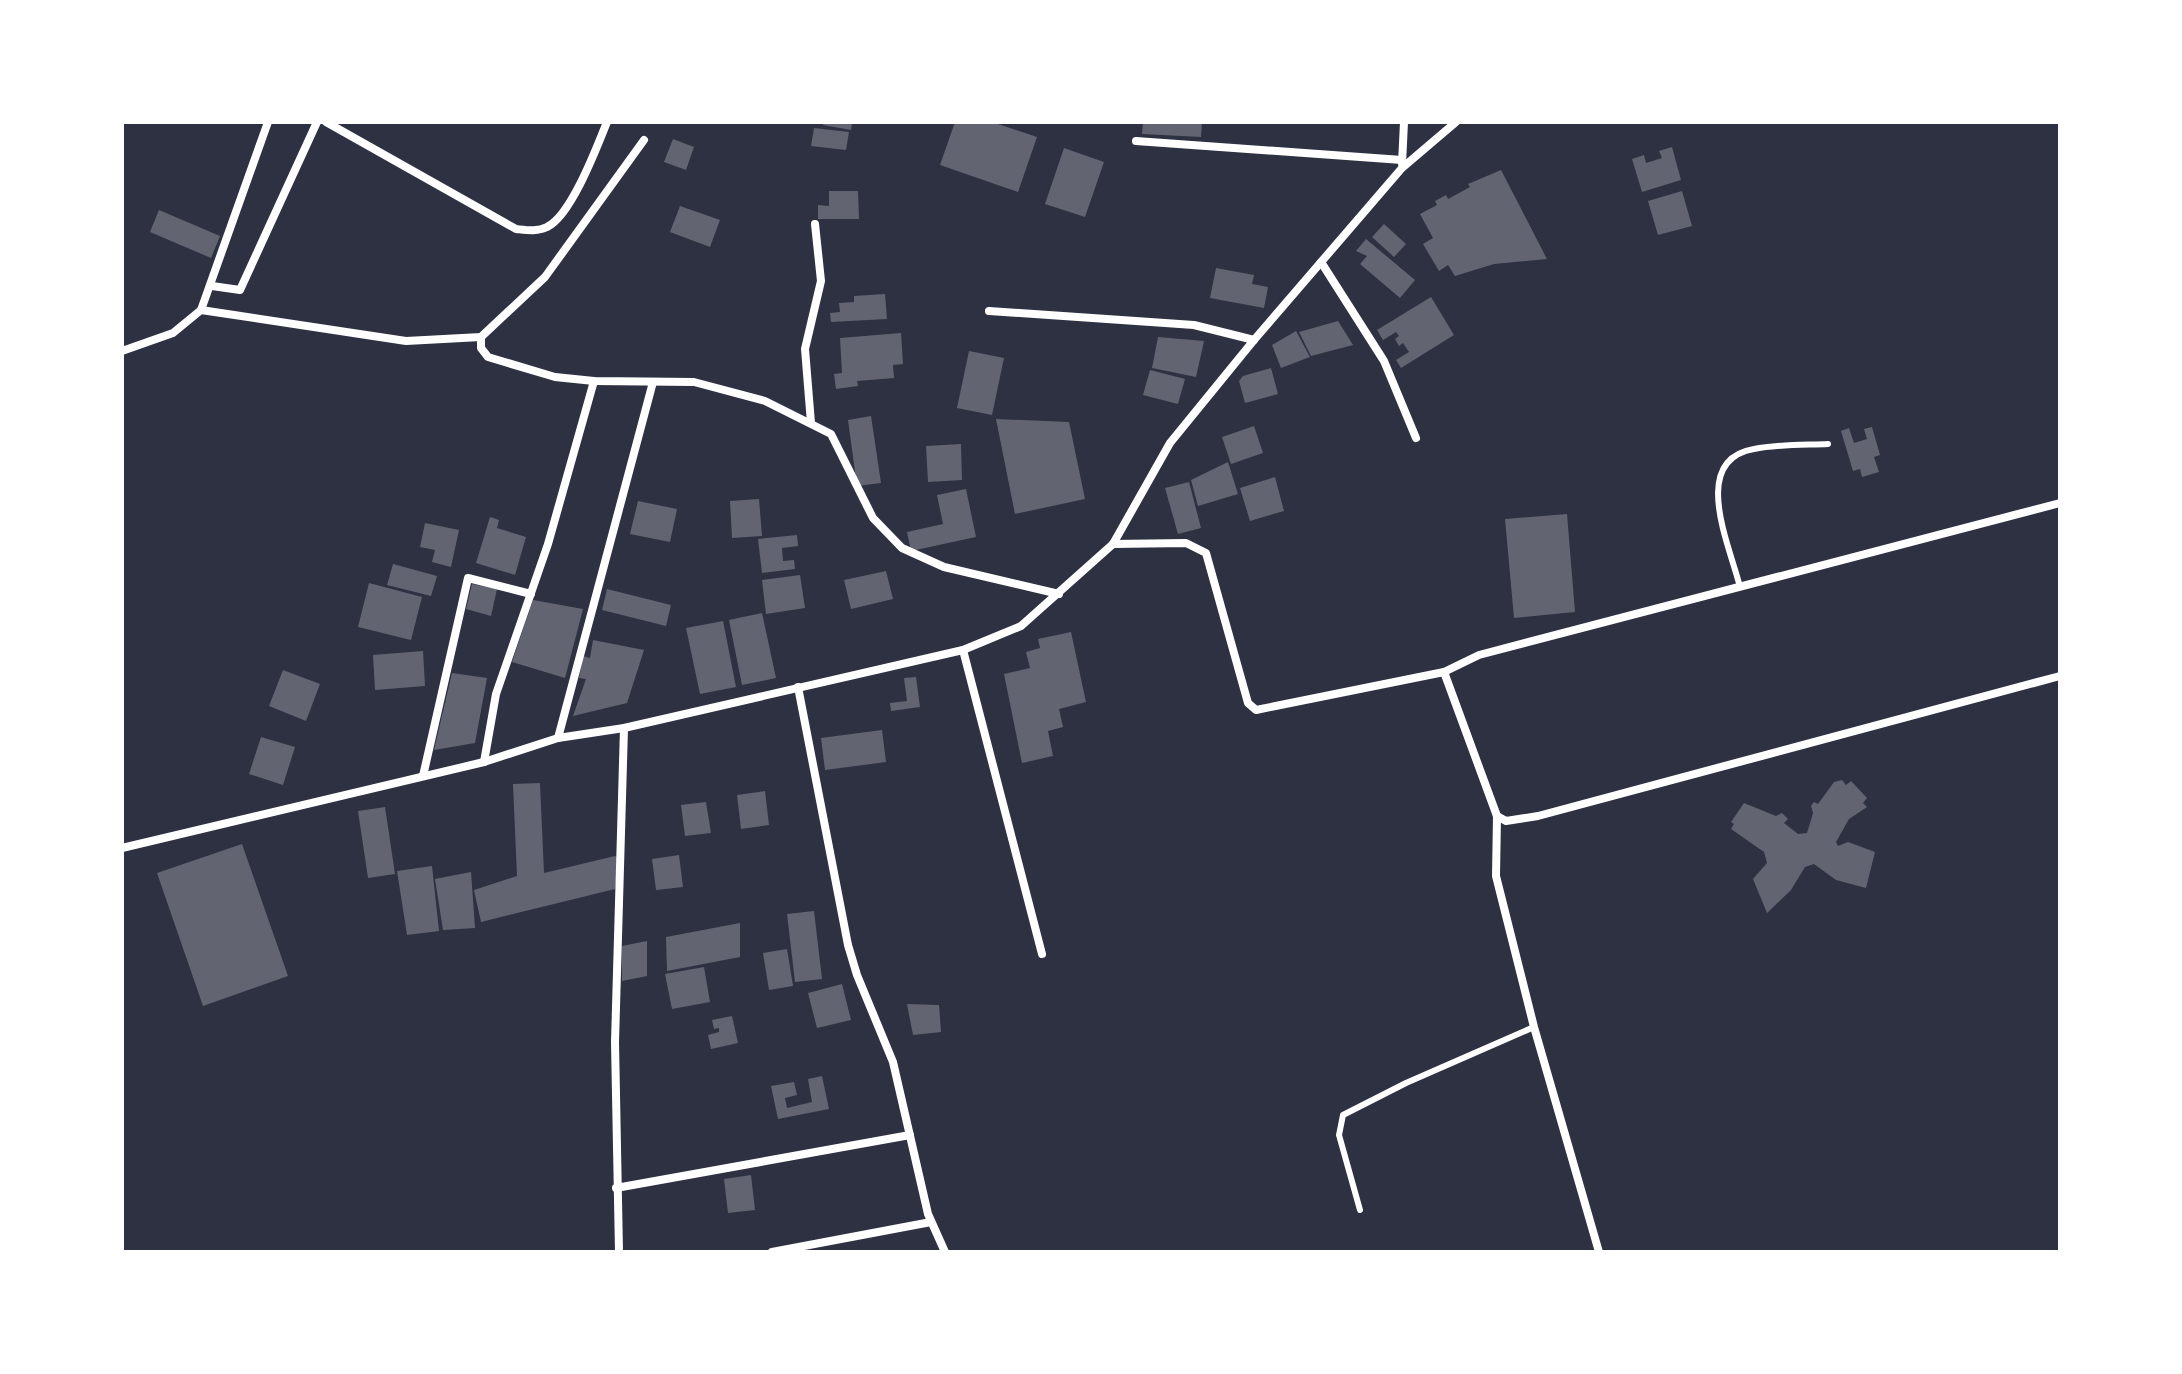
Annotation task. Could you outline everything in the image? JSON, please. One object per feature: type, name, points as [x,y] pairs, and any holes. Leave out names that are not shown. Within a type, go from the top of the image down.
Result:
[{"type":"street","points":[[122,351],[173,333],[201,310],[268,122]]},
{"type":"street","points":[[212,286],[240,290],[317,122]]},
{"type":"street","points":[[326,122],[516,229],[527,230],[541,229],[555,222],[570,200],[607,122]]},
{"type":"street","points":[[1402,164],[1404,122]]},
{"type":"street","points":[[122,848],[484,762],[558,738],[624,728],[963,650],[1021,626],[1113,544],[1170,443],[1402,164],[1456,122]]},
{"type":"street","points":[[201,310],[406,341],[481,337],[545,277],[644,140]]},
{"type":"street","points":[[1136,141],[1402,164]]},
{"type":"street","points":[[811,423],[805,349],[821,281],[815,224]]},
{"type":"street","points":[[1321,262],[1384,361],[1416,438]]},
{"type":"street","points":[[989,311],[1194,325],[1254,340]]},
{"type":"street","points":[[481,337],[481,348],[488,357],[539,374],[594,381],[694,382],[765,401],[831,434],[858,494],[873,518],[902,548],[944,567],[1059,594]]},
{"type":"street","points":[[484,762],[496,694],[531,594],[594,381]]},
{"type":"street","points":[[558,738],[653,382]]},
{"type":"street","points":[[1113,544],[1186,543],[1206,553],[1248,703],[1256,710],[1444,672],[1479,655],[2060,503]]},
{"type":"street","points":[[423,776],[468,578],[531,594]]},
{"type":"street","points":[[963,650],[1042,954]]},
{"type":"street","points":[[1444,672],[1497,816],[1496,876],[1534,1027],[1599,1252]]},
{"type":"street","points":[[1497,816],[1506,821],[1538,816],[2060,676]]},
{"type":"street","points":[[798,687],[848,945],[893,1062],[931,1222],[945,1252]]},
{"type":"street","points":[[619,1252],[615,1042],[624,728]]},
{"type":"street","points":[[616,1188],[910,1135]]},
{"type":"street","points":[[772,1252],[931,1222]]},
{"type":"lane","points":[[1740,587],[1718,502],[1717,484],[1723,465],[1732,457],[1754,449],[1828,444]]},
{"type":"lane","points":[[1360,1210],[1339,1135],[1343,1115],[1406,1083],[1534,1027]]},
{"type":"building","points":[[823,122],[852,122],[851,130],[823,125]]},
{"type":"building","points":[[955,122],[992,122],[1037,137],[1018,192],[940,165]]},
{"type":"building","points":[[1143,122],[1202,122],[1201,137],[1142,134]]},
{"type":"building","points":[[814,128],[849,132],[846,150],[811,146]]},
{"type":"building","points":[[673,139],[694,147],[686,170],[664,162]]},
{"type":"building","points":[[1672,147],[1681,180],[1642,192],[1632,159],[1644,155],[1646,163],[1662,158],[1659,151]]},
{"type":"building","points":[[1064,148],[1104,162],[1085,217],[1045,204]]},
{"type":"building","points":[[1501,170],[1547,259],[1494,264],[1455,276],[1448,265],[1439,271],[1423,244],[1433,238],[1420,214],[1437,205],[1435,201],[1446,195],[1448,199],[1470,187],[1468,184]]},
{"type":"building","points":[[829,191],[858,191],[859,219],[818,219],[818,205],[829,206]]},
{"type":"building","points":[[1682,191],[1692,226],[1658,235],[1648,201]]},
{"type":"building","points":[[680,206],[720,220],[710,247],[670,232]]},
{"type":"building","points":[[159,210],[220,236],[211,258],[150,232]]},
{"type":"building","points":[[1384,224],[1406,244],[1394,257],[1372,237]]},
{"type":"building","points":[[1366,239],[1415,280],[1400,298],[1360,264],[1367,256],[1356,251]]},
{"type":"building","points":[[1216,268],[1254,275],[1252,284],[1268,287],[1264,308],[1210,298]]},
{"type":"building","points":[[885,294],[887,319],[831,322],[830,313],[840,312],[839,303],[854,302],[854,296]]},
{"type":"building","points":[[1431,297],[1454,335],[1401,368],[1396,360],[1409,352],[1403,343],[1399,346],[1395,339],[1399,336],[1396,332],[1383,340],[1377,330]]},
{"type":"building","points":[[1338,321],[1353,345],[1311,356],[1299,332]]},
{"type":"building","points":[[1296,331],[1310,357],[1281,368],[1272,345]]},
{"type":"building","points":[[901,333],[903,364],[893,365],[894,378],[857,381],[858,386],[836,389],[834,374],[842,373],[840,338]]},
{"type":"building","points":[[1158,337],[1204,341],[1196,377],[1152,368]]},
{"type":"building","points":[[969,351],[1004,358],[992,415],[957,408]]},
{"type":"building","points":[[1271,368],[1278,394],[1245,403],[1239,381],[1243,376]]},
{"type":"building","points":[[1150,370],[1185,379],[1178,404],[1143,395]]},
{"type":"building","points":[[871,416],[881,483],[857,486],[848,420]]},
{"type":"building","points":[[996,419],[1069,422],[1085,499],[1015,514]]},
{"type":"building","points":[[1254,426],[1263,453],[1231,464],[1222,437]]},
{"type":"building","points":[[1872,427],[1880,455],[1874,457],[1879,472],[1862,477],[1860,469],[1853,471],[1841,431],[1849,428],[1854,443],[1867,439],[1864,429]]},
{"type":"building","points":[[961,444],[962,480],[928,482],[926,446]]},
{"type":"building","points":[[1228,462],[1238,494],[1198,506],[1191,480]]},
{"type":"building","points":[[1275,477],[1284,511],[1250,521],[1240,488]]},
{"type":"building","points":[[1189,482],[1201,528],[1178,534],[1165,488]]},
{"type":"building","points":[[966,489],[976,537],[911,551],[907,532],[943,524],[937,495]]},
{"type":"building","points":[[759,499],[762,536],[732,538],[730,501]]},
{"type":"building","points":[[638,501],[677,509],[670,542],[630,534]]},
{"type":"building","points":[[1567,514],[1575,612],[1514,618],[1505,519]]},
{"type":"building","points":[[490,517],[499,520],[497,528],[526,537],[515,575],[476,563]]},
{"type":"building","points":[[425,523],[459,530],[451,567],[432,562],[435,550],[420,547]]},
{"type":"building","points":[[797,535],[798,546],[782,548],[783,561],[794,560],[795,569],[762,573],[758,539]]},
{"type":"building","points":[[393,564],[437,576],[431,596],[387,585]]},
{"type":"building","points":[[886,571],[893,599],[851,609],[844,580]]},
{"type":"building","points":[[800,575],[805,608],[766,614],[762,580]]},
{"type":"building","points":[[369,583],[422,597],[411,640],[358,627]]},
{"type":"building","points":[[472,584],[497,589],[491,616],[466,609]]},
{"type":"building","points":[[607,589],[671,605],[666,626],[602,610]]},
{"type":"building","points":[[533,600],[583,609],[565,678],[512,662]]},
{"type":"building","points":[[762,613],[776,678],[742,685],[729,620]]},
{"type":"building","points":[[723,621],[736,687],[700,694],[686,628]]},
{"type":"building","points":[[1071,632],[1086,702],[1059,709],[1063,727],[1048,731],[1053,756],[1022,763],[1004,674],[1030,668],[1026,652],[1040,648],[1038,639]]},
{"type":"building","points":[[593,640],[644,650],[627,703],[573,716],[586,679],[579,678],[583,656],[590,658]]},
{"type":"building","points":[[423,651],[425,686],[375,690],[373,655]]},
{"type":"building","points":[[283,670],[320,684],[306,721],[269,706]]},
{"type":"building","points":[[452,673],[487,678],[475,743],[434,750]]},
{"type":"building","points":[[916,677],[920,707],[891,711],[890,703],[907,701],[904,678]]},
{"type":"building","points":[[882,730],[886,762],[825,770],[821,738]]},
{"type":"building","points":[[261,737],[295,747],[283,785],[249,774]]},
{"type":"building","points":[[1842,780],[1846,785],[1851,781],[1867,798],[1863,803],[1867,807],[1849,819],[1836,842],[1838,846],[1848,842],[1875,852],[1866,888],[1836,880],[1814,864],[1805,867],[1791,890],[1767,913],[1753,879],[1767,863],[1764,852],[1731,829],[1734,824],[1731,822],[1744,803],[1776,816],[1782,813],[1788,819],[1784,823],[1798,834],[1807,833],[1813,813],[1811,806],[1814,802],[1818,804],[1834,782]]},
{"type":"building","points":[[540,783],[544,873],[615,856],[620,859],[615,889],[481,922],[474,890],[517,876],[513,784]]},
{"type":"building","points":[[765,791],[769,825],[741,829],[737,795]]},
{"type":"building","points":[[706,802],[711,833],[685,836],[681,805]]},
{"type":"building","points":[[385,807],[395,874],[368,878],[358,811]]},
{"type":"building","points":[[242,844],[288,976],[203,1006],[157,873]]},
{"type":"building","points":[[679,855],[683,887],[656,890],[652,859]]},
{"type":"building","points":[[432,866],[439,931],[407,935],[397,871]]},
{"type":"building","points":[[471,872],[475,928],[443,930],[435,879]]},
{"type":"building","points":[[814,911],[822,979],[795,982],[787,914]]},
{"type":"building","points":[[740,923],[740,957],[667,971],[666,937]]},
{"type":"building","points":[[647,941],[647,976],[622,981],[622,946]]},
{"type":"building","points":[[787,949],[793,986],[769,990],[763,953]]},
{"type":"building","points":[[704,967],[710,1002],[672,1009],[665,974]]},
{"type":"building","points":[[842,984],[851,1020],[817,1028],[808,993]]},
{"type":"building","points":[[907,1004],[939,1005],[941,1032],[913,1035]]},
{"type":"building","points":[[732,1016],[738,1043],[711,1049],[708,1035],[719,1032],[719,1028],[714,1029],[712,1020]]},
{"type":"building","points":[[822,1076],[829,1109],[778,1119],[771,1086],[794,1082],[797,1095],[785,1098],[787,1108],[812,1102],[808,1079]]},
{"type":"building","points":[[751,1175],[755,1210],[728,1213],[724,1179]]}]
